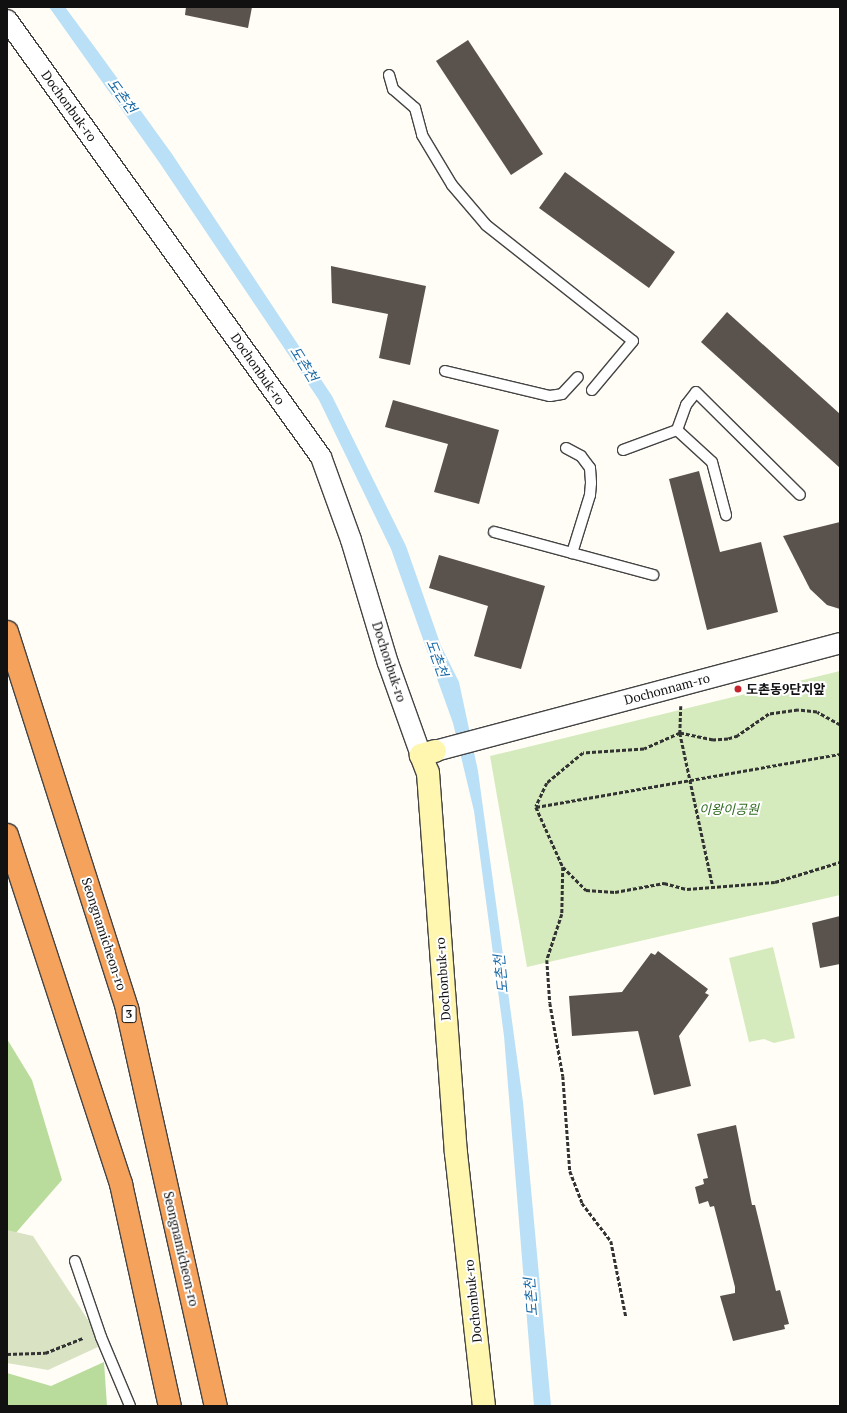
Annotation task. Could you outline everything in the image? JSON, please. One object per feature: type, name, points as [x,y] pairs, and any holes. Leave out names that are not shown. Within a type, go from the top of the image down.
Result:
[{"type":"highway","name":"Seongnamicheon-ro","points":[[7,632],[127,1009],[216,1406]]},
{"type":"highway","points":[[7,835],[121,1184],[170,1406]]},
{"type":"street","name":"Dochonbuk-ro","points":[[7,20],[321,457],[351,540],[388,663],[428,753],[428,773],[456,1154],[484,1406]]},
{"type":"street","name":"Dochonnam-ro","points":[[428,753],[840,643]]},
{"type":"lane","points":[[389,75],[393,89],[415,108],[422,134],[452,185],[486,225],[633,341],[592,390]]},
{"type":"lane","points":[[445,371],[550,396],[562,394],[578,377]]},
{"type":"lane","points":[[623,450],[677,430],[686,405],[696,392],[800,495]]},
{"type":"lane","points":[[677,430],[712,462],[726,515]]},
{"type":"lane","points":[[566,448],[582,456],[590,468],[591,483],[590,495],[572,553]]},
{"type":"lane","points":[[494,532],[653,575]]},
{"type":"lane","points":[[75,1260],[101,1337],[130,1406]]},
{"type":"path","points":[[840,725],[817,712],[798,710],[769,714],[738,736],[728,739],[713,740],[680,733],[644,749],[583,753],[547,783],[536,808],[563,867],[586,890],[615,892],[664,883],[687,889],[774,882],[840,862]]},
{"type":"path","points":[[680,733],[713,886]]},
{"type":"path","points":[[536,808],[840,754]]},
{"type":"path","points":[[563,867],[562,914],[547,960],[550,1004],[563,1076],[570,1171],[582,1202],[611,1241],[626,1317]]},
{"type":"path","points":[[7,1354],[45,1353],[82,1338],[101,1337]]},
{"type":"green space","name":"이왕이공원","points":[[840,671],[840,895],[527,967],[490,756]]},
{"type":"green space","points":[[773,947],[795,1038],[774,1043],[764,1039],[749,1042],[729,958]]},
{"type":"green space","points":[[7,1039],[32,1080],[62,1180],[7,1243]]},
{"type":"green space","points":[[7,1230],[33,1236],[92,1326],[98,1347],[48,1370],[7,1363]]},
{"type":"green space","points":[[104,1362],[107,1406],[7,1406],[7,1373],[51,1386]]},
{"type":"water","name":"도촌천","points":[[49,7],[65,7],[99,53],[172,154],[332,396],[406,546],[441,646],[459,682],[478,771],[523,1102],[551,1406],[534,1406],[504,1036],[474,811],[453,723],[391,549],[319,400],[159,162]]},
{"type":"building","points":[[186,7],[252,7],[248,28],[185,15]]},
{"type":"building","points":[[468,40],[543,154],[511,175],[436,61]]},
{"type":"building","points":[[565,172],[675,252],[649,288],[539,208]]},
{"type":"building","points":[[331,266],[426,286],[410,365],[379,358],[388,314],[332,303]]},
{"type":"building","points":[[727,312],[840,414],[840,468],[701,342]]},
{"type":"building","points":[[393,400],[499,430],[479,504],[434,492],[448,444],[385,427]]},
{"type":"building","points":[[699,471],[720,552],[761,542],[778,612],[707,630],[669,479]]},
{"type":"building","points":[[840,522],[840,609],[827,605],[810,589],[783,536]]},
{"type":"building","points":[[439,555],[545,586],[521,669],[474,656],[488,606],[429,588]]},
{"type":"building","points":[[840,916],[840,964],[820,968],[812,923]]},
{"type":"building","points":[[658,951],[708,989],[705,993],[709,995],[679,1036],[691,1086],[654,1095],[638,1031],[572,1036],[569,996],[622,992],[651,953],[655,955]]},
{"type":"building","points":[[736,1125],[752,1205],[755,1205],[776,1291],[780,1290],[789,1324],[784,1325],[785,1329],[733,1341],[720,1296],[735,1293],[735,1287],[714,1206],[710,1207],[708,1201],[699,1204],[695,1187],[704,1184],[703,1179],[708,1178],[697,1134]]},
{"type":"place","name":"도촌동9단지앞","points":[[738,689]]}]
